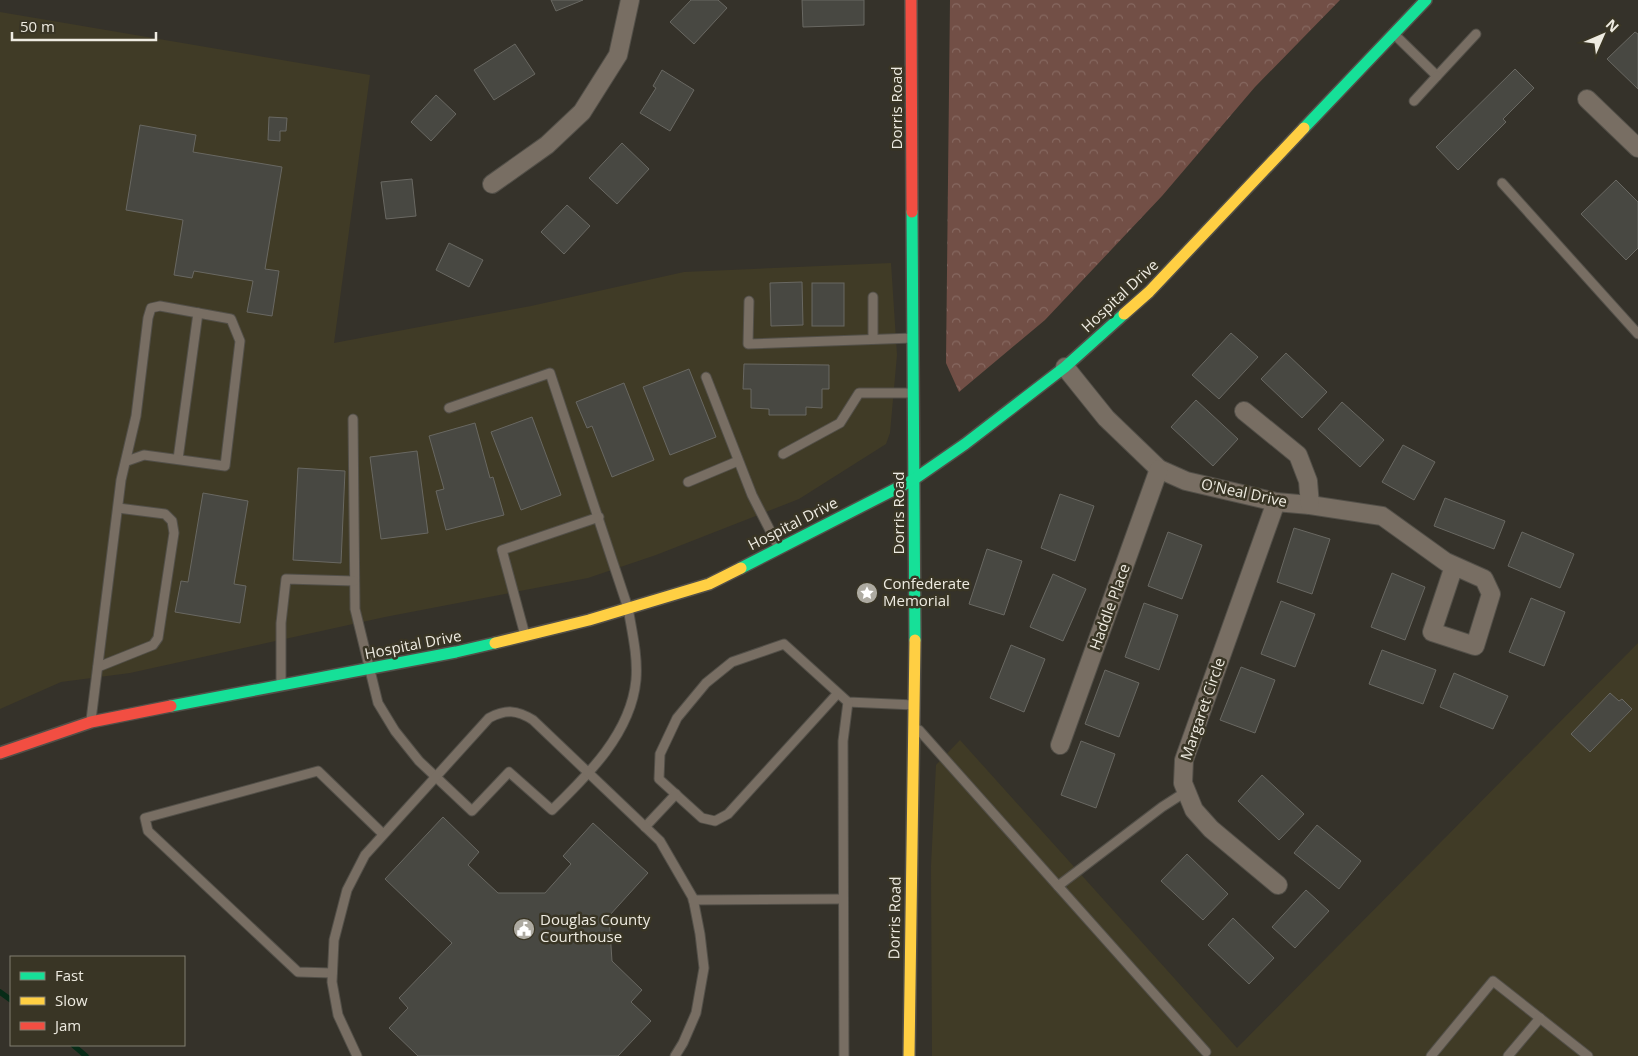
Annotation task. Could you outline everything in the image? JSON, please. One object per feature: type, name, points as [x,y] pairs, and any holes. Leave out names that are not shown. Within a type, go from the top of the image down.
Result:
[{"type":"street","points":[[492,184],[547,145],[582,112],[618,55],[630,0]]},
{"type":"street","name":"Dorris Road","points":[[909,1056],[914,724],[912,0]]},
{"type":"street","name":"Hospital Drive","points":[[0,753],[91,722],[456,652],[589,620],[709,584],[914,480],[965,444],[1065,367],[1149,292],[1426,0]]},
{"type":"street","points":[[1587,99],[1638,148]]},
{"type":"street","name":"O'Neal Drive","points":[[1065,367],[1106,418],[1159,469],[1186,481],[1276,502],[1382,516],[1446,562],[1484,579],[1492,594],[1476,646],[1432,632],[1454,566]]},
{"type":"street","points":[[1244,410],[1298,455],[1308,481],[1310,505]]},
{"type":"street","name":"Haddle Place","points":[[1060,745],[1159,469]]},
{"type":"street","name":"Margaret Circle","points":[[1276,502],[1184,760],[1183,783],[1194,810],[1211,829],[1278,885]]},
{"type":"lane","points":[[1394,34],[1437,76]]},
{"type":"lane","points":[[1414,101],[1476,34]]},
{"type":"lane","points":[[1502,183],[1638,334]]},
{"type":"lane","points":[[873,297],[873,339]]},
{"type":"lane","points":[[749,301],[748,344],[913,338]]},
{"type":"lane","points":[[91,722],[122,480],[136,416],[148,318],[151,308],[160,306],[231,319],[240,342],[225,466],[144,455],[127,461]]},
{"type":"lane","points":[[178,459],[198,313]]},
{"type":"lane","points":[[353,419],[354,609],[378,703],[394,731],[419,761],[472,811],[509,772],[552,810],[588,773],[610,746],[627,716],[636,681],[635,646],[628,608],[550,373],[449,408]]},
{"type":"lane","points":[[706,376],[752,495],[779,548]]},
{"type":"lane","points":[[783,454],[840,423],[859,393],[913,393]]},
{"type":"lane","points":[[688,482],[738,461]]},
{"type":"lane","points":[[98,667],[153,645],[158,638],[174,534],[172,521],[165,514],[118,508]]},
{"type":"lane","points":[[525,635],[502,550],[599,517]]},
{"type":"lane","points":[[281,685],[281,623],[286,578],[354,581]]},
{"type":"lane","points":[[838,693],[728,814],[715,822],[702,818],[659,779],[660,754],[677,718],[706,682],[732,662],[784,644],[848,702],[914,705]]},
{"type":"lane","points":[[844,1056],[843,741],[848,702]]},
{"type":"lane","points":[[358,1056],[338,1014],[332,982],[334,940],[347,890],[365,855],[435,776],[489,718],[498,713],[510,712],[522,714],[533,720],[660,841],[693,900],[704,968],[696,1013],[675,1056]]},
{"type":"lane","points":[[914,724],[1206,1052]]},
{"type":"lane","points":[[332,973],[298,972],[148,831],[144,818],[318,771],[383,834]]},
{"type":"lane","points":[[1058,886],[1162,808],[1187,792]]},
{"type":"lane","points":[[645,827],[676,794]]},
{"type":"lane","points":[[693,900],[844,898]]},
{"type":"lane","points":[[1431,1056],[1493,981],[1588,1056]]},
{"type":"lane","points":[[1508,1056],[1540,1018]]},
{"type":"shaded area","points":[[0,12],[370,75],[334,343],[531,306],[684,272],[891,263],[897,355],[890,433],[886,444],[799,499],[656,555],[588,578],[385,617],[130,673],[61,682],[0,709]]},
{"type":"shaded area","points":[[1638,643],[1638,1056],[932,1056],[931,866],[936,765],[960,740],[1237,1048]]},
{"type":"green space","points":[[950,0],[1340,0],[1255,87],[1162,196],[1045,320],[959,392],[946,363]]},
{"type":"building","points":[[551,0],[583,0],[556,11]]},
{"type":"building","points":[[691,0],[718,0],[727,8],[694,44],[670,22]]},
{"type":"building","points":[[802,0],[864,0],[864,25],[803,27]]},
{"type":"building","points":[[1635,32],[1638,34],[1638,89],[1607,59]]},
{"type":"building","points":[[515,44],[535,74],[494,100],[474,70]]},
{"type":"building","points":[[1515,69],[1534,88],[1503,119],[1506,122],[1458,170],[1436,147]]},
{"type":"building","points":[[662,70],[694,90],[670,131],[640,113],[656,88],[653,86]]},
{"type":"building","points":[[436,95],[456,114],[431,141],[411,122]]},
{"type":"building","points":[[269,117],[287,118],[286,131],[280,131],[280,141],[268,140]]},
{"type":"building","points":[[140,125],[196,135],[193,152],[282,167],[265,269],[279,271],[272,316],[247,312],[253,281],[194,271],[192,278],[174,275],[183,220],[126,210]]},
{"type":"building","points":[[622,143],[649,169],[617,204],[589,178]]},
{"type":"building","points":[[412,179],[416,216],[386,219],[381,182]]},
{"type":"building","points":[[1616,180],[1638,202],[1638,248],[1626,260],[1581,214]]},
{"type":"building","points":[[567,205],[590,226],[564,254],[541,232]]},
{"type":"building","points":[[449,243],[483,260],[469,287],[436,270]]},
{"type":"building","points":[[802,282],[803,325],[771,326],[770,283]]},
{"type":"building","points":[[812,283],[844,283],[844,326],[812,326]]},
{"type":"building","points":[[1231,333],[1258,357],[1219,399],[1192,375]]},
{"type":"building","points":[[1286,353],[1327,392],[1302,418],[1261,379]]},
{"type":"building","points":[[744,364],[829,365],[829,389],[822,389],[822,408],[806,407],[806,415],[769,415],[769,409],[751,408],[751,389],[743,389]]},
{"type":"building","points":[[689,369],[716,437],[670,455],[643,387]]},
{"type":"building","points":[[624,383],[654,460],[612,477],[592,426],[587,428],[576,402]]},
{"type":"building","points":[[1196,400],[1238,439],[1213,466],[1171,427]]},
{"type":"building","points":[[1342,402],[1384,440],[1360,467],[1318,429]]},
{"type":"building","points":[[532,417],[561,495],[521,510],[491,432]]},
{"type":"building","points":[[475,423],[490,478],[493,477],[504,515],[446,530],[436,491],[444,489],[429,436]]},
{"type":"building","points":[[1403,445],[1435,462],[1414,500],[1382,482]]},
{"type":"building","points":[[417,451],[428,533],[381,539],[370,457]]},
{"type":"building","points":[[298,468],[345,471],[341,563],[293,560]]},
{"type":"building","points":[[203,493],[248,501],[234,584],[246,586],[240,623],[175,612],[181,581],[188,582]]},
{"type":"building","points":[[1060,494],[1094,506],[1075,561],[1041,548]]},
{"type":"building","points":[[1445,498],[1505,521],[1494,549],[1434,526]]},
{"type":"building","points":[[1294,528],[1330,539],[1312,594],[1277,582]]},
{"type":"building","points":[[1168,532],[1202,545],[1182,599],[1148,586]]},
{"type":"building","points":[[1522,532],[1574,554],[1560,588],[1508,566]]},
{"type":"building","points":[[987,549],[1022,561],[1004,615],[969,604]]},
{"type":"building","points":[[1392,573],[1425,587],[1405,640],[1371,627]]},
{"type":"building","points":[[1053,574],[1086,589],[1063,641],[1030,627]]},
{"type":"building","points":[[1531,598],[1565,612],[1544,666],[1509,652]]},
{"type":"building","points":[[1281,601],[1315,614],[1295,667],[1261,654]]},
{"type":"building","points":[[1144,603],[1178,615],[1159,670],[1125,657]]},
{"type":"building","points":[[1011,645],[1045,659],[1024,712],[990,698]]},
{"type":"building","points":[[1382,650],[1436,670],[1423,704],[1369,684]]},
{"type":"building","points":[[1241,667],[1275,680],[1255,733],[1220,720]]},
{"type":"building","points":[[1105,670],[1139,683],[1119,737],[1085,724]]},
{"type":"building","points":[[1454,673],[1508,696],[1493,729],[1440,707]]},
{"type":"building","points":[[1610,693],[1619,701],[1622,699],[1632,709],[1590,752],[1571,734]]},
{"type":"building","points":[[1081,741],[1115,754],[1096,808],[1061,795]]},
{"type":"building","points":[[1262,775],[1304,814],[1279,840],[1238,801]]},
{"type":"building","name":"Douglas County Courthouse","points":[[443,817],[479,852],[468,865],[498,893],[545,893],[571,864],[563,856],[593,823],[648,873],[609,916],[612,961],[642,990],[631,1002],[651,1021],[618,1056],[418,1056],[389,1028],[408,1008],[399,998],[452,943],[385,879]]},
{"type":"building","points":[[1317,825],[1361,861],[1339,889],[1294,853]]},
{"type":"building","points":[[1187,854],[1228,894],[1203,920],[1161,881]]},
{"type":"building","points":[[1306,890],[1329,911],[1295,948],[1272,927]]},
{"type":"building","points":[[1233,918],[1274,958],[1249,984],[1208,945]]},
{"type":"waterway","points":[[0,992],[10,999]]},
{"type":"waterway","points":[[74,1046],[86,1056]]},
{"type":"traffic: fast","points":[[1304,128],[1426,0]]},
{"type":"traffic: fast","points":[[912,212],[915,640]]},
{"type":"traffic: fast","points":[[741,568],[913,480],[965,444],[1065,367],[1124,314]]},
{"type":"traffic: fast","points":[[171,706],[495,643]]},
{"type":"traffic: slow","points":[[1124,314],[1149,292],[1304,128]]},
{"type":"traffic: slow","points":[[495,643],[589,620],[709,584],[741,568]]},
{"type":"traffic: slow","points":[[909,1056],[915,640]]},
{"type":"traffic: jam","points":[[911,0],[912,212]]},
{"type":"traffic: jam","points":[[0,753],[91,722],[171,706]]},
{"type":"place","name":"Confederate Memorial","points":[[867,593]]},
{"type":"place","name":"Douglas County Courthouse","points":[[524,929]]}]
